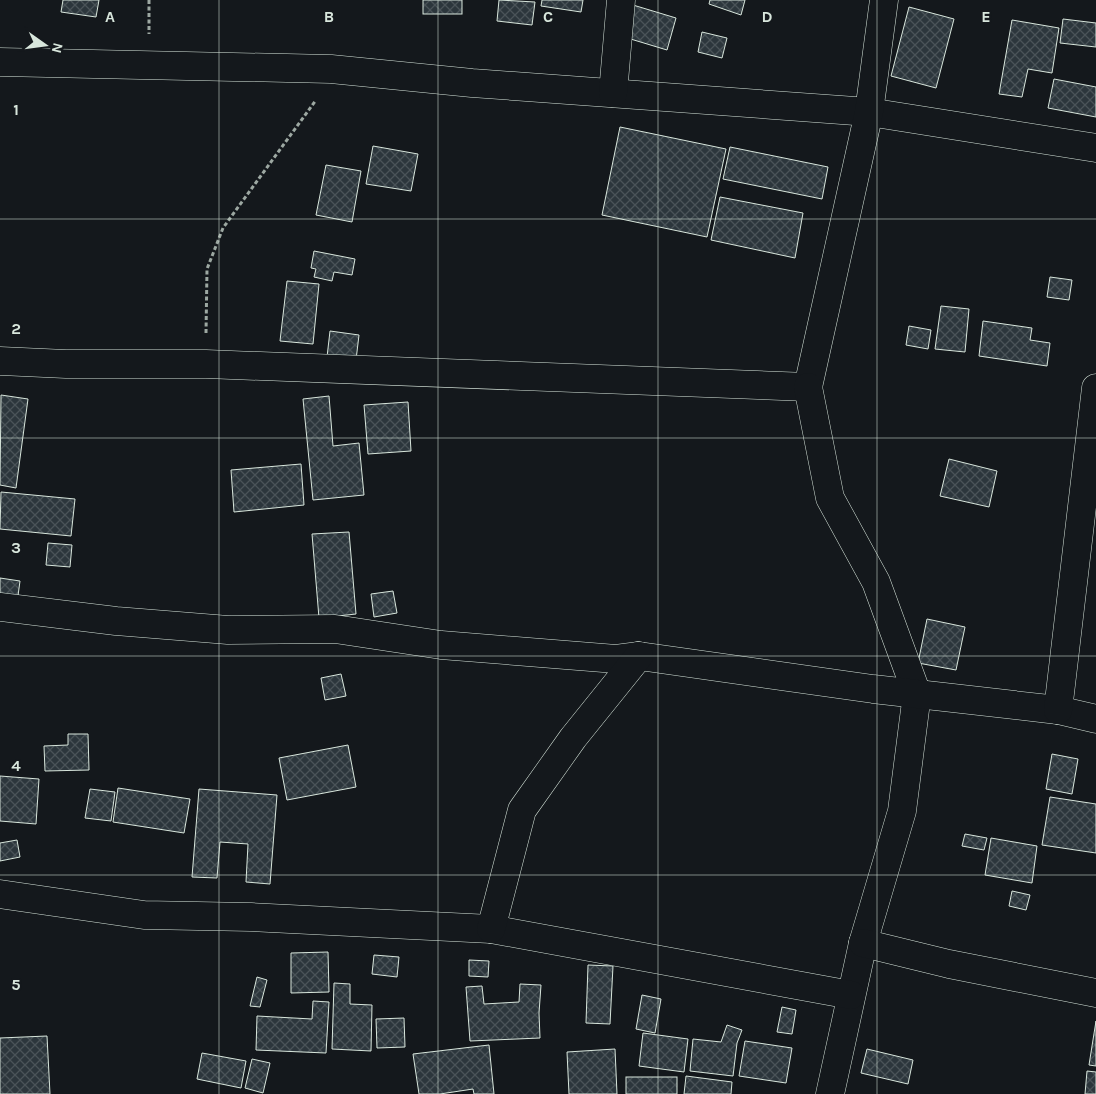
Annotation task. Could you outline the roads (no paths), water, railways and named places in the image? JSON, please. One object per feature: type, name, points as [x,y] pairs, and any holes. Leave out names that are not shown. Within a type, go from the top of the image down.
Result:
[{"type":"street","points":[[613,93],[621,0]]},
{"type":"street","points":[[830,1094],[863,943],[902,811],[917,694],[876,582],[830,498],[808,387],[869,112],[884,0]]},
{"type":"street","points":[[0,62],[331,69],[472,83],[869,112],[1096,148]]},
{"type":"street","points":[[0,360],[66,364],[206,364],[808,387]]},
{"type":"street","points":[[1058,710],[1096,388]]},
{"type":"street","points":[[0,607],[116,621],[228,630],[335,629],[441,645],[616,659],[639,656],[917,694],[1058,710],[1096,719]]},
{"type":"street","points":[[491,929],[522,810],[573,738],[639,656]]},
{"type":"street","points":[[0,894],[144,915],[491,929],[851,995]]},
{"type":"street","points":[[863,943],[949,964],[1096,993]]}]
